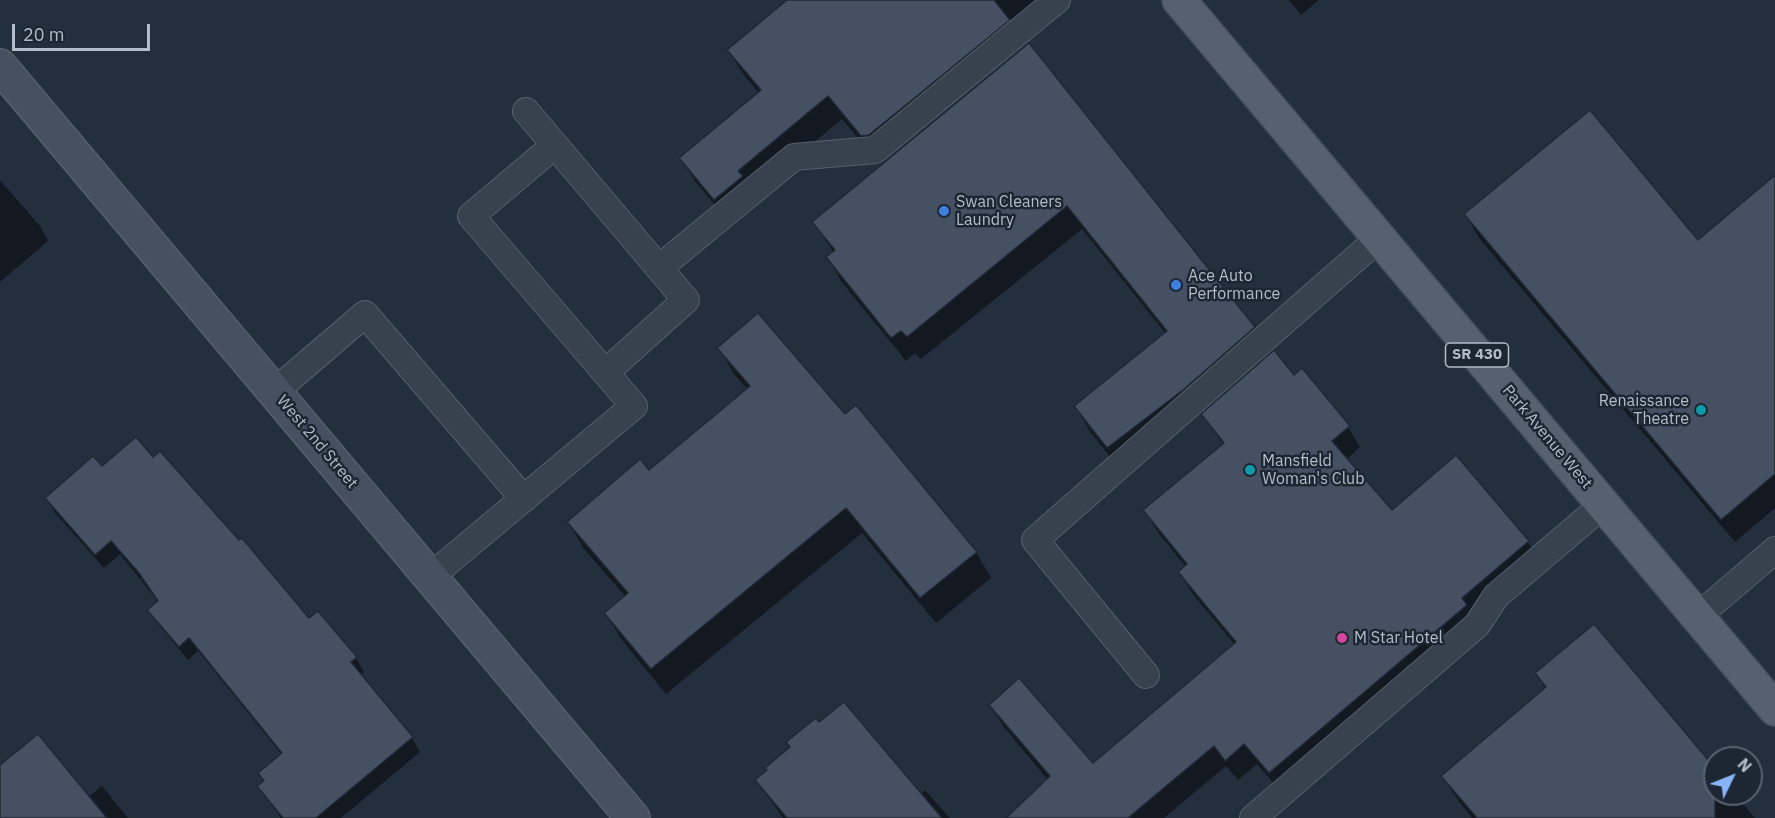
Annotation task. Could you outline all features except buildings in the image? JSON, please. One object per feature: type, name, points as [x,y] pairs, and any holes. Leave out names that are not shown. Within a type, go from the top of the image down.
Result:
[{"type":"main road","name":"Park Avenue West","points":[[1179,0],[1775,709]]},
{"type":"street","name":"West 2nd Street","points":[[0,66],[633,818]]},
{"type":"lane","points":[[659,268],[794,157],[875,150],[1057,0]]},
{"type":"lane","points":[[526,111],[686,300],[606,372]]},
{"type":"lane","points":[[430,577],[634,406],[471,216],[555,145]]},
{"type":"lane","points":[[1146,675],[1035,540],[1379,238]]},
{"type":"lane","points":[[274,392],[365,314],[524,499]]},
{"type":"lane","points":[[1253,818],[1477,625],[1496,596],[1603,505]]},
{"type":"lane","points":[[1697,617],[1775,550]]},
{"type":"place","name":"Swan Cleaners Laundry","points":[[944,211]]},
{"type":"place","name":"Ace Auto Performance","points":[[1176,285]]},
{"type":"place","name":"Renaissance Theatre","points":[[1701,410]]},
{"type":"place","name":"Mansfield Woman's Club","points":[[1250,470]]},
{"type":"place","name":"M Star Hotel","points":[[1342,638]]}]
